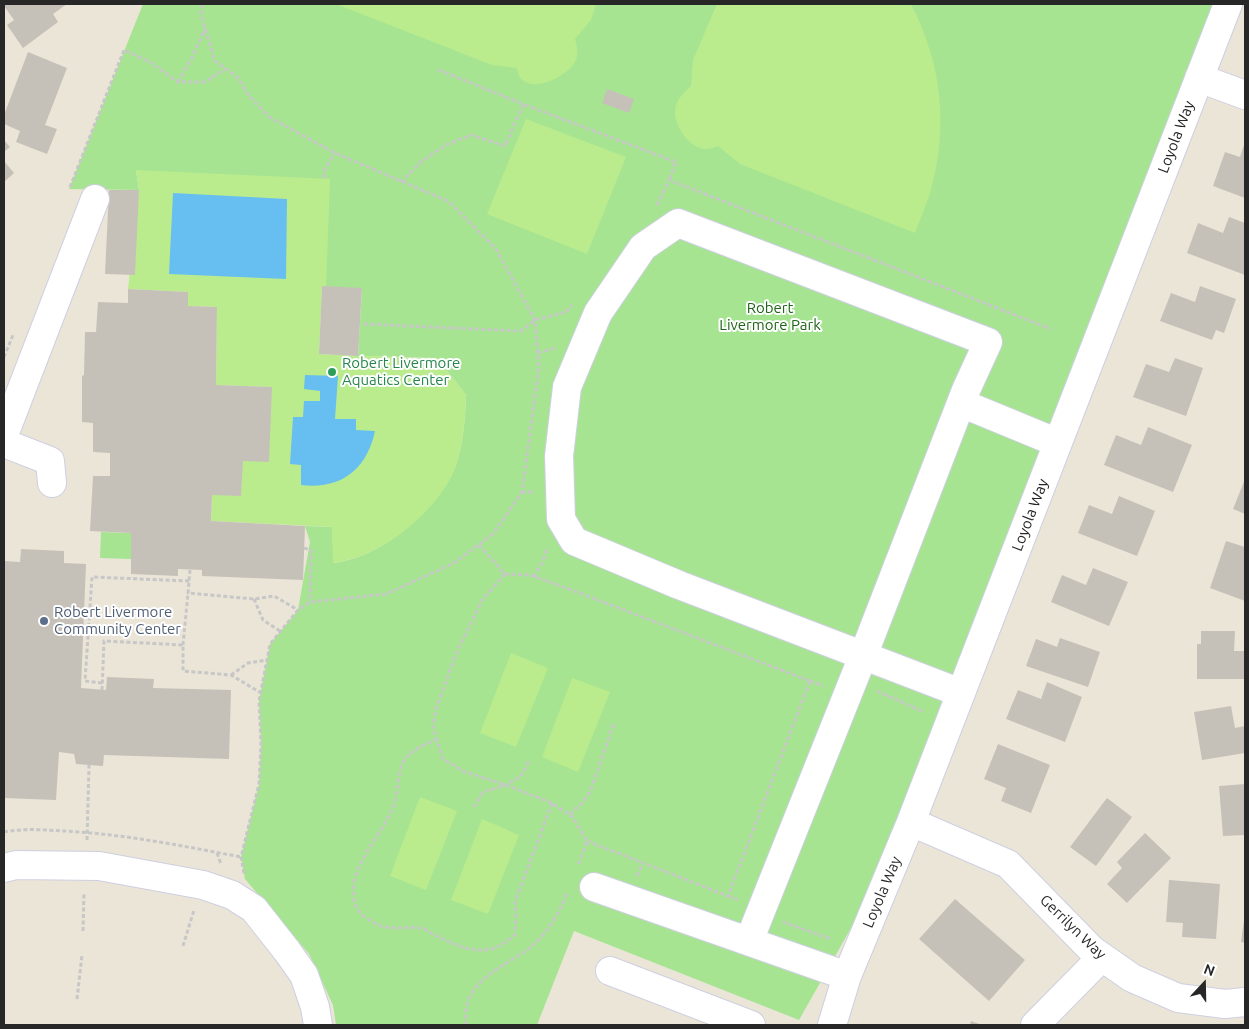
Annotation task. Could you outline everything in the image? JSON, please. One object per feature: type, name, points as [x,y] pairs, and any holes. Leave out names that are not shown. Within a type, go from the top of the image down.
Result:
[{"type":"street","name":"Loyola Way","points":[[832,1025],[846,976],[911,822],[1228,4]]},
{"type":"street","points":[[1199,78],[1245,95]]},
{"type":"street","points":[[4,435],[95,199]]},
{"type":"street","points":[[749,941],[863,656],[961,403],[988,342],[678,223],[643,247],[598,313],[566,388],[559,456],[562,519],[574,541],[678,585],[863,656],[961,693]]},
{"type":"street","points":[[961,403],[1058,442]]},
{"type":"street","points":[[4,443],[50,461],[52,483]]},
{"type":"street","name":"Gerrilyn Way","points":[[911,822],[1008,864],[1092,950],[1132,978],[1178,998],[1224,1004],[1245,1002]]},
{"type":"street","points":[[4,868],[16,865],[99,866],[203,885],[232,895],[254,909],[287,950],[304,975],[316,1007],[318,1025]]},
{"type":"street","points":[[581,880],[846,976]]},
{"type":"street","points":[[1035,1025],[1102,957]]},
{"type":"street","points":[[610,971],[751,1025]]},
{"type":"path","points":[[202,4],[201,14],[215,61],[237,77],[250,97],[269,117],[334,153],[448,201],[496,249],[535,320],[538,367],[522,492],[493,534],[454,562],[386,594],[310,602],[298,610],[270,644],[259,701],[260,784],[241,857],[245,879]]},
{"type":"path","points":[[178,82],[193,56],[205,27]]},
{"type":"path","points":[[69,190],[124,50],[150,62],[178,82],[205,82],[225,68]]},
{"type":"path","points":[[439,70],[676,162],[669,180]]},
{"type":"path","points":[[401,182],[422,161],[446,145],[471,135],[505,146],[523,104]]},
{"type":"path","points":[[324,178],[325,169],[334,153]]},
{"type":"path","points":[[364,324],[521,331],[535,320]]},
{"type":"path","points":[[4,357],[15,330]]},
{"type":"path","points":[[479,545],[506,574],[530,575],[829,688]]},
{"type":"path","points":[[304,548],[311,550],[310,602]]},
{"type":"path","points":[[190,570],[183,671],[231,675],[261,693]]},
{"type":"path","points":[[466,1025],[467,1007],[472,993],[498,967],[534,944],[556,919],[581,880],[587,842],[574,817],[552,803],[506,784],[464,772],[443,758],[433,727],[436,709],[458,649],[483,599],[506,574]]},
{"type":"path","points":[[102,683],[86,681],[92,576],[189,581]]},
{"type":"path","points":[[188,593],[254,599],[274,596],[298,610]]},
{"type":"path","points":[[254,599],[263,620],[280,632]]},
{"type":"path","points":[[102,690],[104,641],[184,645]]},
{"type":"path","points":[[231,675],[248,662],[267,660]]},
{"type":"path","points":[[587,842],[728,896],[810,681]]},
{"type":"path","points":[[869,688],[924,712]]},
{"type":"path","points":[[570,814],[590,792],[614,723]]},
{"type":"path","points":[[437,739],[418,748],[405,759],[400,769],[399,785],[393,807],[354,879],[354,899],[359,912],[377,925],[398,928],[422,928],[460,946],[481,950],[500,947],[514,935],[515,902],[552,803]]},
{"type":"path","points":[[474,807],[483,792],[506,784],[521,776],[529,760]]},
{"type":"path","points":[[87,833],[89,765]]},
{"type":"path","points":[[4,832],[19,829],[87,833],[154,841],[241,857]]},
{"type":"path","points":[[83,930],[84,891]]},
{"type":"path","points":[[183,946],[195,908]]},
{"type":"path","points":[[782,921],[831,939]]},
{"type":"path","points":[[77,999],[82,955]]},
{"type":"green space","name":"Robert Livermore Park","points":[[143,4],[1228,4],[911,822],[799,1020],[574,931],[537,1025],[336,1025],[333,1005],[309,954],[245,879],[241,857],[259,784],[261,745],[259,701],[270,644],[298,610],[310,542],[305,526],[332,527],[334,563],[368,553],[400,534],[428,509],[454,471],[462,439],[466,395],[437,358],[358,356],[362,289],[326,287],[136,170],[139,190],[69,189]]},
{"type":"green space","points":[[336,4],[596,4],[591,20],[575,39],[577,53],[575,62],[571,67],[566,72],[545,83],[530,84],[522,80],[517,68],[492,65]]},
{"type":"green space","points":[[717,4],[911,4],[930,50],[936,73],[941,120],[936,169],[930,193],[915,233],[740,164],[718,146],[708,149],[700,148],[684,136],[676,118],[676,104],[691,86],[693,60]]},
{"type":"green space","points":[[526,119],[626,157],[587,254],[487,214]]},
{"type":"green space","name":"Robert Livermore Aquatics Center","points":[[136,170],[330,179],[326,286],[322,287],[319,354],[437,358],[466,395],[462,439],[454,471],[449,481],[428,509],[400,534],[384,545],[367,553],[333,563],[332,527],[211,521],[212,495],[243,461],[271,387],[216,385],[217,307],[188,306],[188,292],[128,289],[139,190]]},
{"type":"green space","points":[[101,532],[131,533],[131,559],[100,558]]},
{"type":"green space","points":[[511,653],[548,668],[516,747],[480,733]]},
{"type":"green space","points":[[572,678],[610,692],[578,772],[542,757]]},
{"type":"green space","points":[[420,797],[457,811],[426,890],[390,876]]},
{"type":"green space","points":[[482,819],[519,835],[488,914],[451,900]]},
{"type":"water","points":[[173,193],[287,199],[286,279],[169,274]]},
{"type":"water","points":[[305,375],[338,376],[335,419],[356,419],[356,430],[375,431],[366,456],[359,466],[340,480],[315,486],[301,485],[301,465],[290,464],[293,417],[303,417],[304,401],[320,401],[320,391],[304,389]]},
{"type":"building","points":[[4,4],[67,4],[53,14],[58,22],[23,48],[7,25],[14,20]]},
{"type":"building","points":[[28,52],[67,68],[45,125],[57,129],[47,154],[16,142],[20,131],[4,124],[4,115]]},
{"type":"building","points":[[607,89],[634,99],[629,113],[602,103]]},
{"type":"building","points":[[4,140],[10,147],[4,152]]},
{"type":"building","points":[[1245,142],[1245,198],[1213,186],[1225,152],[1240,157]]},
{"type":"building","points":[[4,161],[14,173],[4,182]]},
{"type":"building","points":[[109,190],[139,190],[135,275],[105,274]]},
{"type":"building","points":[[1229,217],[1245,223],[1245,275],[1187,253],[1198,223],[1223,233]]},
{"type":"building","points":[[322,286],[362,288],[358,356],[319,354]]},
{"type":"building","points":[[1200,286],[1236,299],[1224,333],[1216,330],[1212,340],[1160,321],[1171,293],[1195,302]]},
{"type":"building","points":[[128,289],[188,292],[188,306],[217,307],[216,385],[272,387],[269,462],[243,461],[241,496],[212,495],[211,521],[305,526],[303,580],[202,576],[202,570],[178,569],[178,576],[131,574],[131,533],[90,531],[93,476],[110,476],[110,453],[93,452],[93,423],[82,422],[82,376],[84,375],[85,332],[96,332],[98,302],[128,303]]},
{"type":"building","points":[[1175,358],[1203,368],[1186,416],[1133,397],[1146,364],[1169,372]]},
{"type":"building","points":[[1148,427],[1192,445],[1173,492],[1104,465],[1116,435],[1141,445]]},
{"type":"building","points":[[1245,479],[1245,514],[1233,509]]},
{"type":"building","points":[[1119,496],[1155,511],[1137,556],[1078,533],[1089,505],[1112,514]]},
{"type":"building","points":[[1226,541],[1245,547],[1245,601],[1210,588]]},
{"type":"building","name":"Robert Livermore Community Center","points":[[21,549],[64,551],[64,563],[86,564],[81,688],[106,690],[107,677],[154,679],[153,688],[231,690],[229,759],[104,755],[103,766],[76,764],[74,754],[59,752],[56,800],[4,798],[4,561],[20,562]]},
{"type":"building","points":[[1093,568],[1128,582],[1109,626],[1051,602],[1062,575],[1086,585]]},
{"type":"building","points":[[1201,631],[1235,631],[1234,651],[1245,651],[1245,679],[1197,679],[1197,644],[1201,644]]},
{"type":"building","points":[[1060,638],[1100,652],[1088,687],[1026,666],[1036,639],[1057,647]]},
{"type":"building","points":[[1047,682],[1082,697],[1065,742],[1006,719],[1018,690],[1041,699]]},
{"type":"building","points":[[1231,706],[1235,728],[1245,726],[1245,753],[1202,760],[1194,712]]},
{"type":"building","points":[[998,744],[1050,765],[1031,813],[1001,801],[1006,788],[984,779]]},
{"type":"building","points":[[1245,784],[1245,835],[1223,836],[1219,786]]},
{"type":"building","points":[[1107,798],[1132,817],[1096,866],[1070,847]]},
{"type":"building","points":[[1145,833],[1171,858],[1127,903],[1107,884],[1122,868],[1117,862]]},
{"type":"building","points":[[1169,880],[1220,884],[1216,939],[1182,937],[1183,923],[1166,922]]},
{"type":"building","points":[[955,899],[1025,960],[989,1001],[919,939]]},
{"type":"building","points":[[1245,920],[1245,943],[1241,942]]},
{"type":"building","points":[[971,1021],[982,1025],[970,1025]]},
{"type":"place","name":"Robert Livermore Aquatics Center","points":[[332,372]]},
{"type":"place","name":"Robert Livermore Community Center","points":[[44,621]]}]
